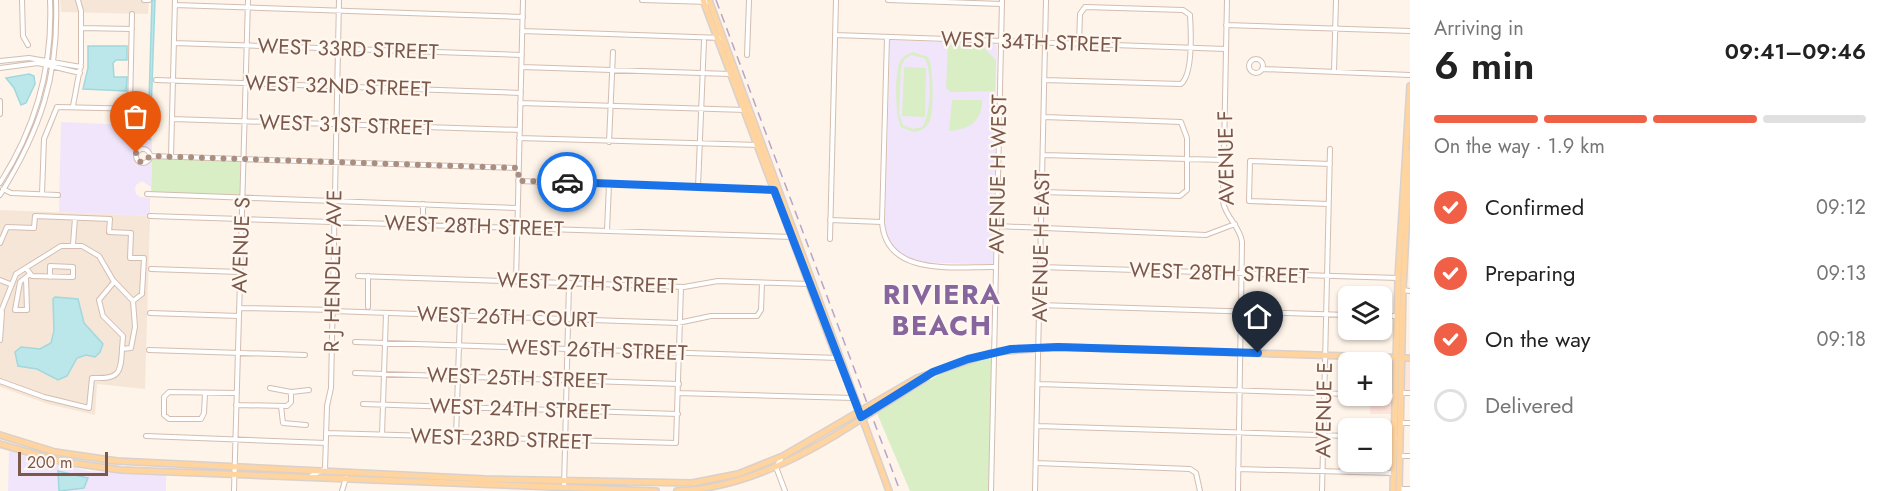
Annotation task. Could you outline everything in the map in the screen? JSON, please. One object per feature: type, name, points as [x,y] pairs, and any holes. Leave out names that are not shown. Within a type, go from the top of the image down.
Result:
[{"type":"main road","points":[[706,1],[812,284],[835,353],[839,356],[889,491]]},
{"type":"main road","points":[[1397,490],[1394,473],[1400,317],[1398,278],[1410,86]]},
{"type":"main road","points":[[1400,317],[1410,153]]},
{"type":"main road","points":[[1399,261],[1400,286],[1403,290]]},
{"type":"main road","points":[[677,491],[740,481],[776,467],[930,374],[994,352],[1038,346],[1410,358]]},
{"type":"main road","points":[[1397,490],[1400,456],[1398,394]]},
{"type":"main road","points":[[0,435],[56,452],[108,461],[430,483],[472,488],[564,485],[694,488],[783,456],[860,415]]},
{"type":"main road","points":[[0,444],[59,461],[121,470],[326,469],[506,479],[657,491]]},
{"type":"main road","points":[[47,458],[56,452]]},
{"type":"main road","points":[[59,461],[66,458],[97,463],[108,461]]},
{"type":"main road","points":[[430,483],[464,481],[468,478]]},
{"type":"main road","points":[[472,488],[476,482],[504,482],[506,479]]},
{"type":"street","points":[[22,0],[23,36],[28,45]]},
{"type":"street","points":[[0,183],[26,136],[36,110],[47,62],[50,0]]},
{"type":"street","points":[[0,195],[32,138],[43,112],[54,64],[56,0]]},
{"type":"street","points":[[73,106],[80,70],[81,13],[78,0]]},
{"type":"street","points":[[144,0],[149,0]]},
{"type":"street","name":"AVENUE S","points":[[234,491],[248,0]]},
{"type":"street","name":"R J HENDLEY AVE","points":[[326,469],[331,388],[335,221],[333,201],[339,0]]},
{"type":"street","points":[[516,281],[523,0]]},
{"type":"street","points":[[642,0],[706,1]]},
{"type":"street","points":[[747,55],[749,0]]},
{"type":"street","points":[[830,239],[837,0]]},
{"type":"street","points":[[888,0],[1002,2]]},
{"type":"street","name":"AVENUE H EAST","points":[[1035,491],[1046,0]]},
{"type":"street","name":"AVENUE F","points":[[1227,0],[1224,207],[1242,238],[1238,491]]},
{"type":"street","points":[[1334,72],[1336,0]]},
{"type":"street","name":"AVENUE H WEST","points":[[991,491],[1002,2]]},
{"type":"street","points":[[171,157],[175,3],[247,8],[523,17]]},
{"type":"street","points":[[1044,80],[1181,84],[1188,73],[1190,15],[1184,10],[1085,7],[1080,12],[1079,44]]},
{"type":"street","points":[[130,108],[132,14]]},
{"type":"street","points":[[1226,25],[1410,31]]},
{"type":"street","points":[[81,28],[132,29]]},
{"type":"street","points":[[522,31],[720,38]]},
{"type":"street","name":"WEST 34TH STREET","points":[[835,35],[1226,49]]},
{"type":"street","points":[[887,37],[882,222],[889,247],[909,262],[996,267]]},
{"type":"street","points":[[698,187],[704,41]]},
{"type":"street","name":"WEST 33RD STREET","points":[[174,43],[522,55]]},
{"type":"street","points":[[609,142],[613,52]]},
{"type":"street","points":[[6,68],[3,61],[16,58],[80,70]]},
{"type":"street","points":[[18,60],[19,66]]},
{"type":"street","points":[[0,68],[47,62]]},
{"type":"street","points":[[521,67],[734,74]]},
{"type":"street","points":[[1262,69],[1410,75]]},
{"type":"street","name":"WEST 32ND STREET","points":[[156,80],[521,93]]},
{"type":"street","points":[[0,101],[0,114]]},
{"type":"street","points":[[520,103],[747,110]]},
{"type":"street","points":[[42,194],[44,139],[56,108],[60,105],[144,109]]},
{"type":"street","points":[[1042,192],[1182,196],[1187,190],[1187,138],[1181,122],[1044,117]]},
{"type":"street","name":"WEST 31ST STREET","points":[[172,119],[520,130]]},
{"type":"street","points":[[519,138],[760,145]]},
{"type":"street","name":"AVENUE E","points":[[1322,491],[1330,149]]},
{"type":"street","points":[[1043,155],[1224,160]]},
{"type":"street","points":[[150,156],[519,168]]},
{"type":"street","points":[[1328,204],[1249,201],[1250,161],[1330,164]]},
{"type":"street","points":[[518,181],[777,190]]},
{"type":"street","points":[[608,231],[609,184]]},
{"type":"street","points":[[3,189],[11,193],[58,195]]},
{"type":"street","points":[[147,194],[518,207]]},
{"type":"street","points":[[423,204],[423,225]]},
{"type":"street","points":[[0,243],[7,227],[34,228],[35,216],[110,219],[109,232],[131,233],[130,258],[144,258],[142,294],[133,301]]},
{"type":"street","name":"WEST 28TH STREET","points":[[150,216],[794,237]]},
{"type":"street","points":[[73,244],[75,218]]},
{"type":"street","points":[[830,220],[882,222]]},
{"type":"street","points":[[997,226],[1206,235],[1235,224]]},
{"type":"street","points":[[0,340],[1,312],[10,284],[16,274],[57,248],[73,244],[96,253],[114,282],[133,301],[135,315],[132,346],[122,349]]},
{"type":"street","points":[[30,274],[50,276],[73,277],[73,267],[50,266],[50,276]]},
{"type":"street","name":"WEST 28TH STREET","points":[[1040,267],[1398,278]]},
{"type":"street","points":[[26,268],[30,274]]},
{"type":"street","points":[[151,269],[240,272]]},
{"type":"street","points":[[26,278],[27,310],[15,310],[20,282],[30,274]]},
{"type":"street","name":"WEST 27TH STREET","points":[[358,276],[681,287],[713,281],[812,284]]},
{"type":"street","points":[[368,276],[368,307]]},
{"type":"street","points":[[0,280],[10,284]]},
{"type":"street","points":[[0,381],[44,397],[89,408],[92,378],[108,378],[117,375],[121,367],[123,336],[103,316],[99,300],[114,282]]},
{"type":"street","points":[[564,485],[569,283]]},
{"type":"street","name":"WEST 26TH COURT","points":[[239,308],[680,322],[711,316],[757,316],[761,310],[762,283]]},
{"type":"street","points":[[678,414],[681,287]]},
{"type":"street","points":[[1403,290],[1410,291]]},
{"type":"street","points":[[1039,305],[1338,315]]},
{"type":"street","points":[[382,435],[386,312]]},
{"type":"street","points":[[150,313],[239,316]]},
{"type":"street","points":[[456,437],[460,315]]},
{"type":"street","points":[[1392,317],[1410,319]]},
{"type":"street","name":"WEST 26TH STREET","points":[[355,342],[839,356]]},
{"type":"street","points":[[149,350],[305,355]]},
{"type":"street","name":"WEST 25TH STREET","points":[[355,373],[679,384]]},
{"type":"street","points":[[1038,384],[1338,394]]},
{"type":"street","points":[[270,388],[291,392],[309,390]]},
{"type":"street","points":[[236,405],[281,406],[290,403],[291,392]]},
{"type":"street","points":[[205,393],[204,416],[199,420],[166,418],[163,412],[165,394],[205,393],[237,393]]},
{"type":"street","points":[[678,393],[854,398]]},
{"type":"street","points":[[1392,394],[1410,393]]},
{"type":"street","name":"WEST 24TH STREET","points":[[363,404],[678,414]]},
{"type":"street","points":[[281,406],[283,423],[306,424]]},
{"type":"street","name":"WEST 23RD STREET","points":[[327,434],[676,443],[678,414]]},
{"type":"street","points":[[1400,423],[1410,423]]},
{"type":"street","points":[[1037,426],[1338,436]]},
{"type":"street","points":[[146,436],[326,442]]},
{"type":"street","points":[[783,456],[776,467],[785,491]]},
{"type":"street","points":[[1400,456],[1410,456]]},
{"type":"street","points":[[1036,463],[1191,470],[1196,473],[1200,491]]},
{"type":"street","points":[[310,476],[326,469]]},
{"type":"street","points":[[1238,469],[1394,473]]},
{"type":"street","points":[[339,477],[340,491]]},
{"type":"street","points":[[340,491],[346,478]]},
{"type":"street","points":[[1397,490],[1410,489]]},
{"type":"shaded area","points":[[60,0],[149,0],[148,14],[61,12]]},
{"type":"shaded area","points":[[890,40],[995,44],[997,47],[993,265],[918,262],[900,255],[885,233]]},
{"type":"shaded area","points":[[61,122],[152,126],[152,150],[142,146],[136,148],[133,158],[141,165],[152,161],[151,187],[142,181],[136,185],[135,189],[136,194],[140,197],[150,198],[150,216],[59,212]]},
{"type":"shaded area","points":[[0,210],[150,216],[145,389],[97,384],[95,415],[48,404],[0,387]]},
{"type":"shaded area","points":[[1392,360],[1410,361],[1410,391],[1393,391],[1392,414],[1370,414],[1370,406],[1392,406]]},
{"type":"shaded area","points":[[9,451],[88,471],[166,474],[166,491],[8,491]]},
{"type":"green space","points":[[948,45],[982,46],[996,60],[995,91],[951,92],[946,88]]},
{"type":"green space","points":[[913,52],[928,57],[933,90],[929,123],[926,127],[913,132],[901,127],[897,114],[896,93],[897,73],[901,60]],"holes":[[[911,55],[924,58],[929,72],[929,103],[922,127],[913,129],[903,125],[899,114],[901,67],[904,60]]]},
{"type":"green space","points":[[904,67],[926,68],[925,117],[902,116]]},
{"type":"green space","points":[[952,100],[982,100],[977,119],[962,129],[949,131]]},
{"type":"green space","points":[[152,158],[240,161],[240,196],[151,193]]},
{"type":"green space","points":[[988,357],[992,360],[989,491],[910,491],[876,411],[942,373]]},
{"type":"water","points":[[152,0],[155,0],[150,140],[148,136]]},
{"type":"water","points":[[88,46],[127,46],[127,60],[116,60],[113,63],[114,77],[127,77],[126,91],[83,89],[88,68]]},
{"type":"water","points":[[29,74],[34,76],[35,84],[26,103],[21,105],[14,88],[6,78]]},
{"type":"water","points":[[55,297],[78,299],[84,323],[103,344],[95,357],[86,355],[77,358],[67,376],[58,380],[37,369],[18,366],[15,352],[21,347],[40,349],[51,343],[54,331],[53,299]]},
{"type":"water","points":[[58,471],[88,478],[84,488],[59,491]]},
{"type":"railway","points":[[716,0],[900,491]]},
{"type":"way so far","points":[[136,153],[137,160],[143,163],[148,161],[150,156],[519,168],[518,181],[567,182]]},
{"type":"district","name":"RIVIERA BEACH","points":[[942,310]]},
{"type":"route","points":[[567,182],[774,190],[861,417],[933,372],[968,359],[1011,349],[1038,346],[1258,353]]}]
